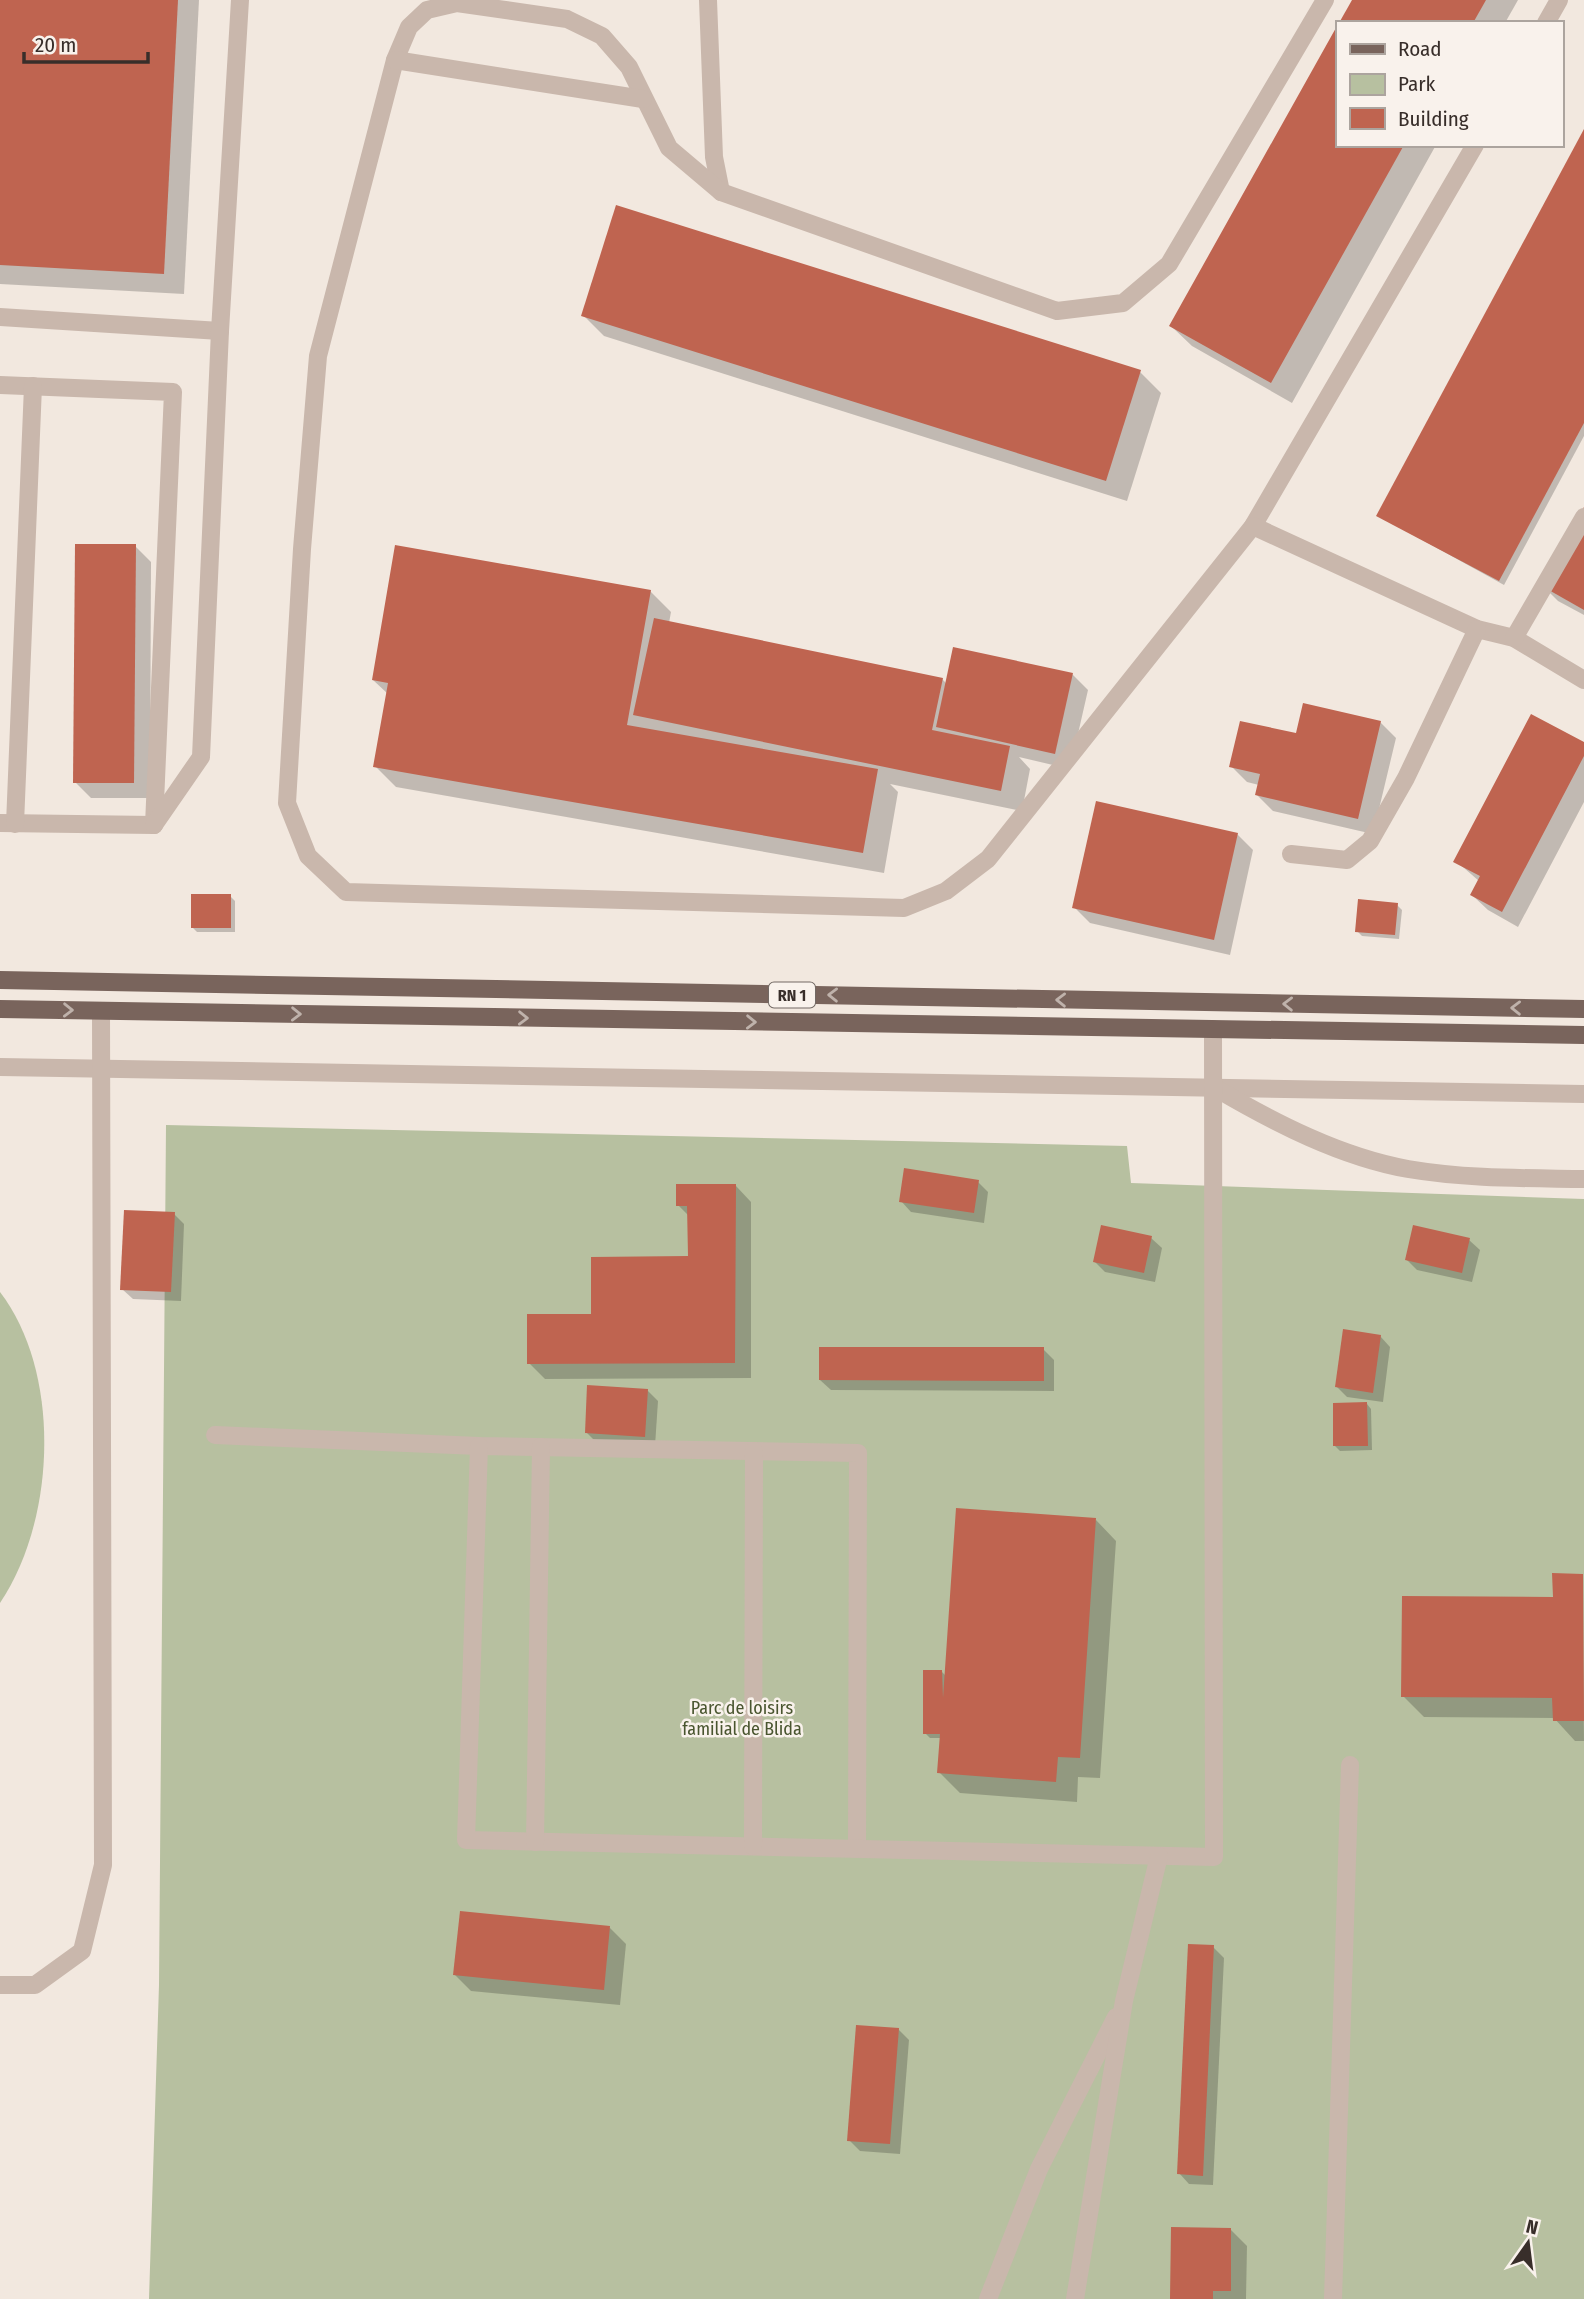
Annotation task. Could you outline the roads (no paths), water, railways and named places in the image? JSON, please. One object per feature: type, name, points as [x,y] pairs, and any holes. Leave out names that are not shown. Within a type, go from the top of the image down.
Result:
[{"type":"main road","name":"RN 1","points":[[0,980],[1584,1009]]},
{"type":"main road","name":"RN 1","points":[[0,1009],[1584,1035]]},
{"type":"lane","points":[[155,825],[201,757],[220,331],[240,0]]},
{"type":"lane","points":[[708,0],[714,157],[722,192]]},
{"type":"lane","points":[[1325,0],[1169,264],[1123,303],[1057,311],[722,192],[669,148],[629,67],[602,36],[567,19],[457,4],[427,10],[410,27],[396,60],[318,356],[302,549],[287,803],[308,856],[346,892],[904,908],[946,891],[988,859],[1253,526],[1474,147]]},
{"type":"lane","points":[[1547,21],[1559,0]]},
{"type":"lane","points":[[396,60],[643,99]]},
{"type":"lane","points":[[0,317],[220,331]]},
{"type":"lane","points":[[0,385],[173,392],[155,825]]},
{"type":"lane","points":[[33,386],[7,824],[155,825]]},
{"type":"lane","points":[[1514,638],[1584,517]]},
{"type":"lane","points":[[1253,526],[1477,629],[1514,638],[1584,680]]},
{"type":"lane","points":[[1291,854],[1347,860],[1370,841],[1406,778],[1477,629]]},
{"type":"lane","points":[[0,1985],[35,1985],[82,1951],[103,1865],[102,1011]]},
{"type":"lane","points":[[479,1446],[466,1840],[1214,1857],[1213,1029]]},
{"type":"lane","points":[[0,1067],[1584,1094]]},
{"type":"lane","points":[[1214,1087],[1271,1121],[1405,1168],[1473,1178],[1584,1179]]},
{"type":"lane","points":[[215,1435],[479,1446],[858,1453],[857,1849]]},
{"type":"lane","points":[[535,1842],[541,1447]]},
{"type":"lane","points":[[752,1846],[754,1451]]},
{"type":"lane","points":[[1334,2299],[1350,1765]]},
{"type":"lane","points":[[1074,2299],[1124,2001],[1159,1856]]},
{"type":"lane","points":[[988,2299],[1039,2169],[1124,2001]]},
{"type":"park label","name":"Parc de loisirs familial de Blida","points":[[742,1718]]}]
